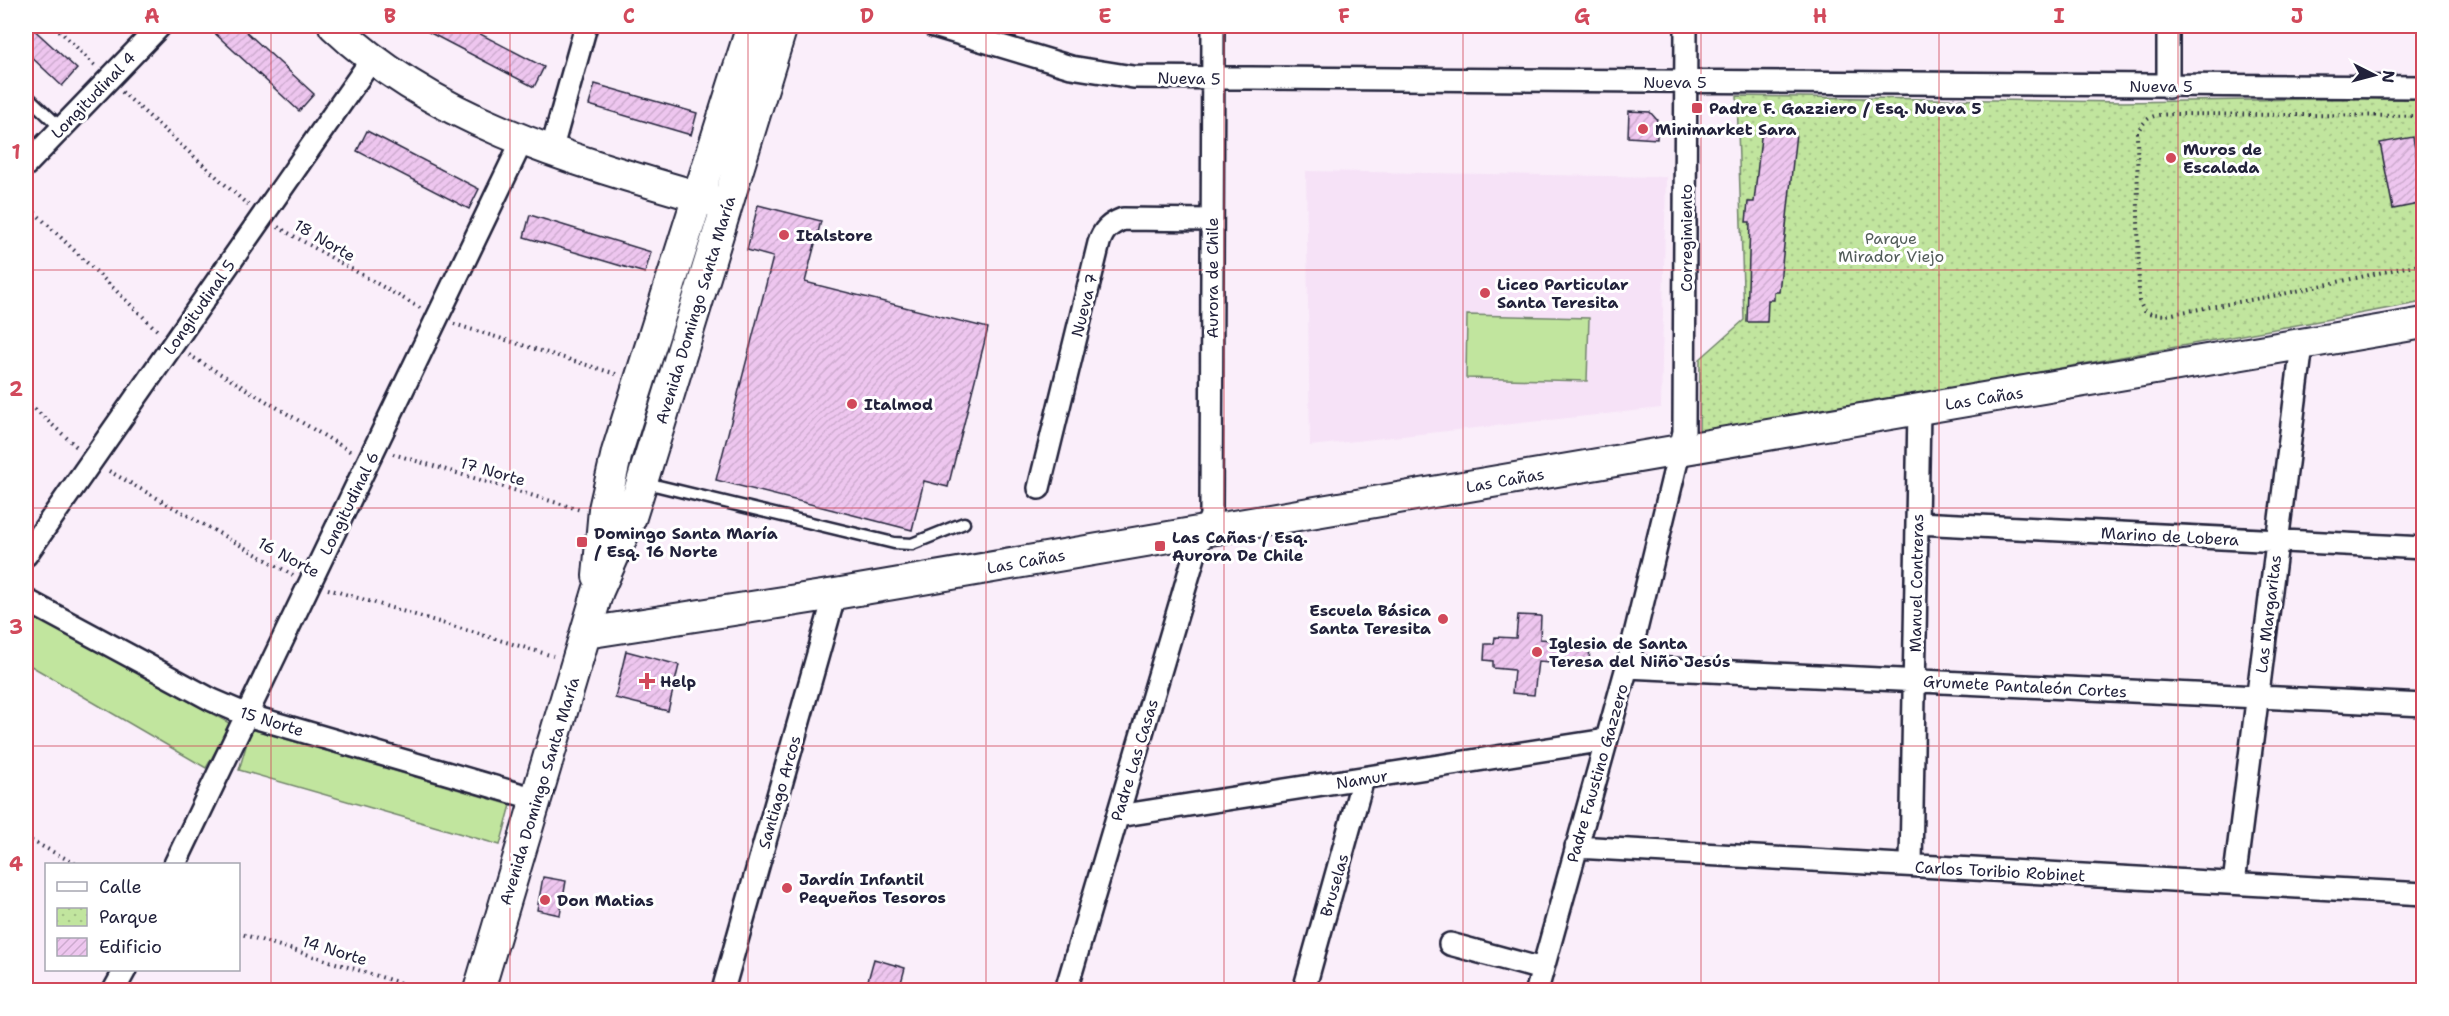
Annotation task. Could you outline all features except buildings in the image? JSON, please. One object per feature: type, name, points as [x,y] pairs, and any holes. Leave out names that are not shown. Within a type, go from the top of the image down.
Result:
[{"type":"street","name":"Longitudinal 4","points":[[26,165],[160,26]]},
{"type":"street","points":[[334,26],[372,59],[404,80],[522,141],[713,201]]},
{"type":"street","points":[[551,151],[586,26]]},
{"type":"street","name":"Avenida Domingo Santa María","points":[[479,990],[598,591],[631,517],[642,482],[713,201],[752,26]]},
{"type":"street","name":"Avenida Domingo Santa María","points":[[598,591],[598,556],[604,509],[617,452],[640,382],[782,26]]},
{"type":"street","name":"Nueva 5","points":[[938,26],[1094,72],[1133,77],[2168,87],[2424,87]]},
{"type":"street","name":"Aurora de Chile","points":[[1205,530],[1211,516],[1213,26]]},
{"type":"street","name":"Corregimiento","points":[[1682,450],[1686,404],[1686,26]]},
{"type":"street","points":[[2168,26],[2168,87]]},
{"type":"street","name":"Longitudinal 5","points":[[26,555],[372,59]]},
{"type":"street","name":"Longitudinal 6","points":[[175,863],[522,141]]},
{"type":"street","name":"Nueva 7","points":[[1039,488],[1099,243],[1105,230],[1123,219],[1212,219]]},
{"type":"street","name":"Las Cañas","points":[[586,633],[836,594],[2424,323]]},
{"type":"street","name":"Las Margaritas","points":[[2234,884],[2302,345]]},
{"type":"street","name":"Manuel Contreras","points":[[1911,866],[1919,409]]},
{"type":"street","name":"Padre Faustino Gazzero","points":[[1537,990],[1627,667],[1682,450]]},
{"type":"street","name":"Marino de Lobera","points":[[1917,523],[2424,548]]},
{"type":"street","name":"Padre Las Casas","points":[[1066,990],[1197,547],[1205,530]]},
{"type":"street","name":"Santiago Arcos","points":[[723,990],[836,594]]},
{"type":"street","name":"15 Norte","points":[[26,600],[212,700],[247,715],[536,799]]},
{"type":"street","name":"Grumete Pantaleón Cortes","points":[[1627,667],[2424,705]]},
{"type":"street","name":"Namur","points":[[1118,816],[1606,740]]},
{"type":"street","name":"Bruselas","points":[[1304,990],[1364,779]]},
{"type":"street","name":"Carlos Toribio Robinet","points":[[1576,847],[2424,894]]},
{"type":"street","points":[[1450,944],[1542,969]]},
{"type":"street","points":[[114,990],[123,971]]},
{"type":"lane","points":[[26,95],[61,128]]},
{"type":"lane","points":[[642,482],[894,543],[912,544],[964,524]]},
{"type":"path","name":"18 Norte","points":[[55,26],[108,79],[261,217],[438,318],[640,382]]},
{"type":"path","points":[[2424,116],[2187,114],[2156,115],[2146,119],[2137,132],[2139,301],[2144,311],[2166,315],[2283,294],[2424,262]]},
{"type":"path","name":"16 Norte","points":[[26,401],[91,461],[310,584],[577,663]]},
{"type":"path","name":"17 Norte","points":[[375,449],[582,510],[604,509]]},
{"type":"path","points":[[26,838],[74,863]]},
{"type":"path","name":"14 Norte","points":[[240,934],[423,990]]},
{"type":"shaded area","name":"Liceo Particular Santa Teresita","points":[[1306,171],[1666,177],[1661,408],[1310,446]]},
{"type":"green space","name":"Parque Mirador Viejo","points":[[1737,96],[2123,102],[2423,97],[2423,302],[1699,434],[1700,359],[1744,320]]},
{"type":"green space","points":[[1467,315],[1589,318],[1587,381],[1466,378]]},
{"type":"green space","points":[[26,612],[231,724],[206,768],[26,663]]},
{"type":"green space","points":[[251,729],[511,805],[500,845],[239,770]]},
{"type":"place","name":"Padre F. Gazziero / Esq. Nueva 5","points":[[1697,108]]},
{"type":"place","name":"Minimarket Sara","points":[[1643,129]]},
{"type":"place","name":"Muros de Escalada","points":[[2171,158]]},
{"type":"place","name":"Italstore","points":[[784,235]]},
{"type":"place","name":"Liceo Particular Santa Teresita","points":[[1485,293]]},
{"type":"place","name":"Italmod","points":[[852,404]]},
{"type":"place","name":"Domingo Santa María / Esq. 16 Norte","points":[[582,542]]},
{"type":"place","name":"Las Cañas / Esq. Aurora De Chile","points":[[1160,546]]},
{"type":"place","name":"Escuela Básica Santa Teresita","points":[[1443,619]]},
{"type":"place","name":"Iglesia de Santa Teresa del Niño Jesús","points":[[1537,652]]},
{"type":"place","name":"Help","points":[[647,681]]},
{"type":"place","name":"Jardín Infantil Pequeños Tesoros","points":[[787,888]]},
{"type":"place","name":"Don Matias","points":[[545,900]]}]
